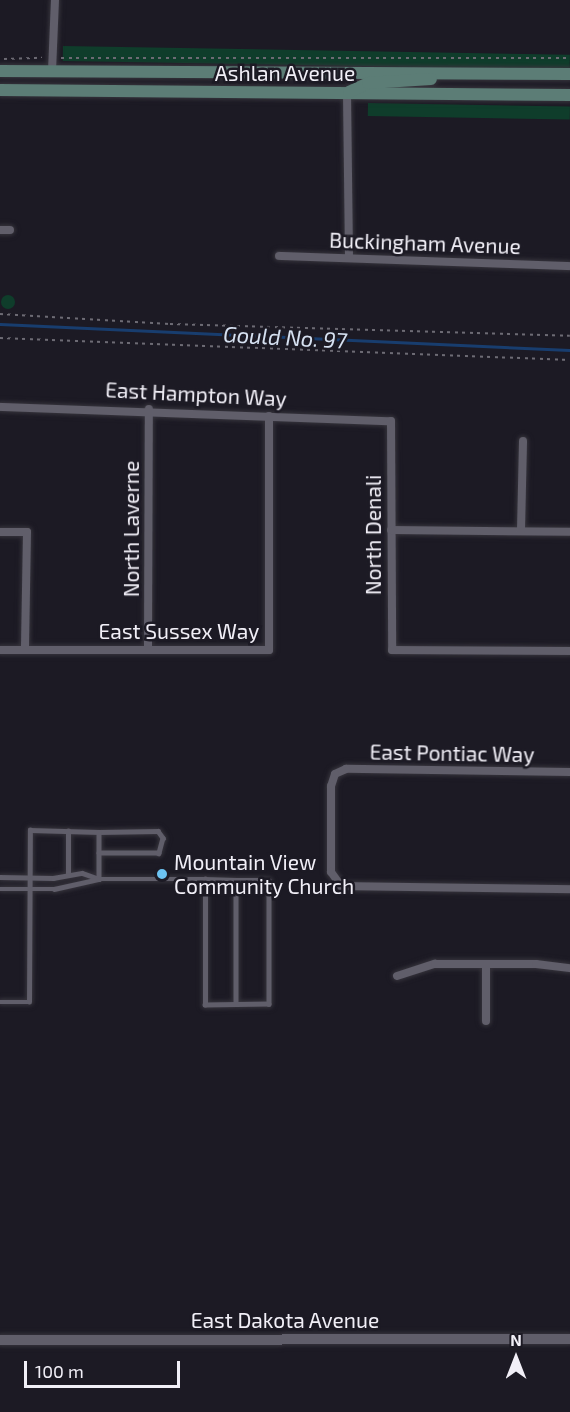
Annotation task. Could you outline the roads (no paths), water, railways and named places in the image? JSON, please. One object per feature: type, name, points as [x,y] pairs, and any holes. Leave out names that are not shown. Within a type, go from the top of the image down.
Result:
[{"type":"main road","name":"Ashlan Avenue","points":[[0,71],[570,74]]},
{"type":"main road","points":[[347,93],[368,83],[427,80],[452,73]]},
{"type":"main road","name":"Ashlan Avenue","points":[[0,90],[570,95]]},
{"type":"main road","points":[[546,94],[570,90]]},
{"type":"street","points":[[52,90],[55,0]]},
{"type":"street","points":[[347,93],[349,258]]},
{"type":"street","points":[[0,230],[10,230]]},
{"type":"street","name":"Buckingham Avenue","points":[[279,256],[570,266]]},
{"type":"street","name":"East Hampton Way","points":[[0,407],[149,410],[391,421]]},
{"type":"street","name":"North Laverne","points":[[148,649],[149,410]]},
{"type":"street","name":"East Sussex Way","points":[[0,650],[269,650],[269,416]]},
{"type":"street","name":"North Denali","points":[[391,421],[392,650],[570,651]]},
{"type":"street","points":[[521,531],[523,441]]},
{"type":"street","points":[[391,530],[570,532]]},
{"type":"street","points":[[0,532],[27,532],[26,650]]},
{"type":"street","name":"East Pontiac Way","points":[[570,772],[346,769],[335,774],[331,786],[331,872],[335,883],[348,887],[570,889]]},
{"type":"street","points":[[397,976],[435,964],[570,968]]},
{"type":"street","points":[[486,964],[486,1021]]},
{"type":"street","name":"East Dakota Avenue","points":[[0,1340],[570,1339]]},
{"type":"lane","points":[[0,1002],[29,1002],[30,830],[158,831],[163,838],[159,853],[99,854]]},
{"type":"lane","points":[[68,831],[68,875]]},
{"type":"lane","points":[[99,832],[99,879]]},
{"type":"lane","points":[[0,877],[29,878],[82,873],[99,879]]},
{"type":"lane","points":[[0,889],[54,890],[99,879],[204,879],[269,880],[269,1004],[204,1005],[204,879]]},
{"type":"lane","points":[[236,880],[236,1004]]},
{"type":"waterway","name":"Gould No. 97","points":[[0,324],[570,350]]},
{"type":"place","name":"Mountain View Community Church","points":[[162,874]]}]
